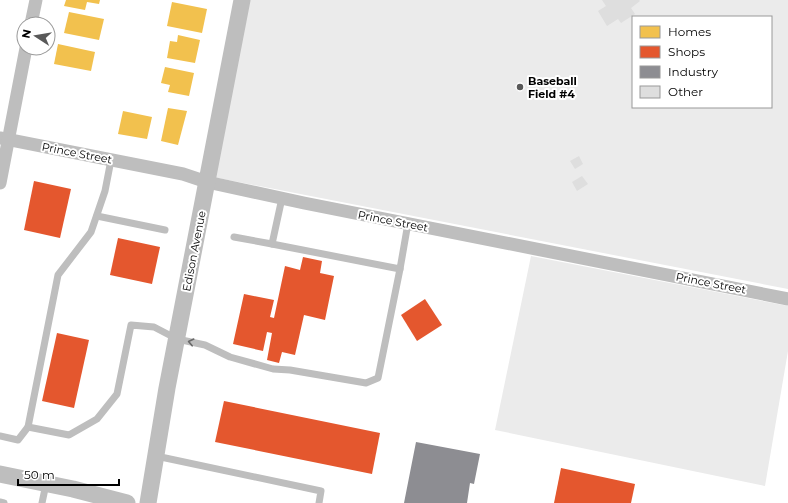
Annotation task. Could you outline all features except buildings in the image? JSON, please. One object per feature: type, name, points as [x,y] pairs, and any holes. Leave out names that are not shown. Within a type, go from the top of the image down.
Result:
[{"type":"street","points":[[33,16],[36,0]]},
{"type":"street","name":"Edison Avenue","points":[[148,503],[177,339],[242,0]]},
{"type":"street","points":[[0,183],[4,139],[24,56]]},
{"type":"street","name":"Prince Street","points":[[4,139],[183,174],[207,182],[408,224],[788,298]]},
{"type":"street","points":[[0,474],[46,483],[127,503]]},
{"type":"lane","points":[[0,436],[18,440],[28,427],[58,275],[91,232],[105,191],[111,160]]},
{"type":"lane","points":[[272,244],[282,198]]},
{"type":"lane","points":[[97,216],[165,230]]},
{"type":"lane","points":[[28,427],[69,435],[97,420],[117,394],[131,325],[154,327],[177,339],[205,345],[230,358],[251,364],[366,384],[378,378],[408,224]]},
{"type":"lane","points":[[234,237],[400,269]]},
{"type":"lane","points":[[156,456],[321,491],[319,503]]},
{"type":"lane","points":[[42,503],[46,483]]},
{"type":"lane","points":[[0,502],[4,503]]},
{"type":"shaded area","points":[[248,0],[788,0],[788,289],[213,177]]},
{"type":"shaded area","points":[[531,256],[788,306],[788,351],[765,486],[495,430]]},
{"type":"place","name":"Baseball Field #4","points":[[520,87]]}]
